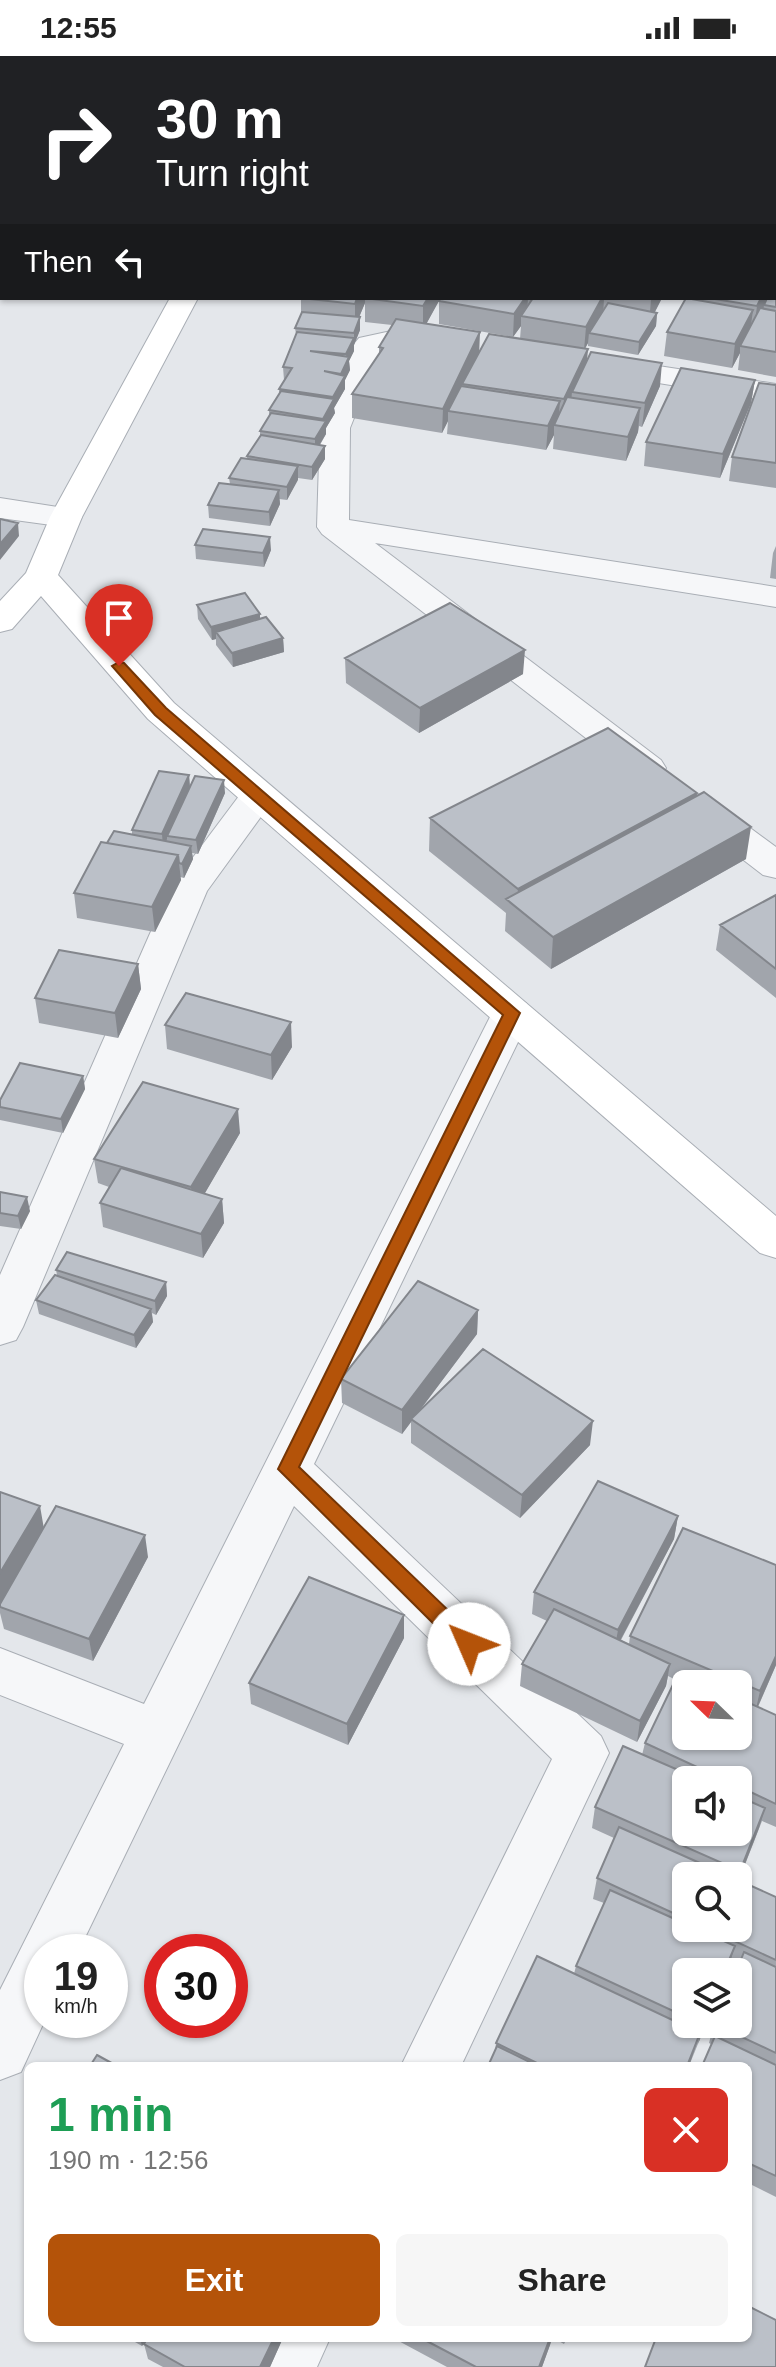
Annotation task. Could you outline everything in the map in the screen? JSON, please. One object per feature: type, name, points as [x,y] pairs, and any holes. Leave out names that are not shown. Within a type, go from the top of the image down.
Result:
[{"type":"main road","points":[[0,622],[41,576],[66,517],[183,300]]},
{"type":"main road","points":[[41,576],[161,711],[776,1241]]},
{"type":"street","points":[[333,527],[335,428],[369,344],[405,337],[466,346]]},
{"type":"street","points":[[573,362],[655,361],[776,393]]},
{"type":"street","points":[[0,508],[66,517]]},
{"type":"street","points":[[333,527],[776,597]]},
{"type":"street","points":[[333,527],[776,866]]},
{"type":"street","points":[[0,1327],[189,888],[258,796]]},
{"type":"street","points":[[58,1934],[512,1013]]},
{"type":"street","points":[[288,1469],[582,1753],[432,2062]]},
{"type":"street","points":[[0,1671],[157,1733]]},
{"type":"street","points":[[0,2051],[24,2002]]},
{"type":"street","points":[[284,2367],[296,2342]]},
{"type":"building","points":[[319,300],[356,300],[355,304]]},
{"type":"building","points":[[380,300],[427,300],[423,306]]},
{"type":"building","points":[[440,300],[524,300],[514,314]]},
{"type":"building","points":[[532,300],[601,300],[586,327],[521,316]]},
{"type":"building","points":[[685,300],[753,310],[735,344],[667,332]]},
{"type":"building","points":[[721,300],[760,300],[757,306]]},
{"type":"building","points":[[766,300],[776,300],[776,307],[764,305]]},
{"type":"building","points":[[608,303],[657,313],[639,342],[589,333]]},
{"type":"building","points":[[760,308],[776,311],[776,352],[740,346]]},
{"type":"building","points":[[302,312],[360,317],[354,333],[295,328]]},
{"type":"building","points":[[396,319],[480,332],[443,409],[352,394],[383,348],[379,347]]},
{"type":"building","points":[[297,332],[354,338],[346,354],[310,351],[349,357],[341,374],[324,371],[345,376],[333,397],[279,389],[292,368],[283,367]]},
{"type":"building","points":[[489,334],[588,349],[564,399],[462,384]]},
{"type":"building","points":[[591,352],[662,363],[645,403],[572,392]]},
{"type":"building","points":[[681,368],[755,380],[723,454],[646,442]]},
{"type":"building","points":[[759,383],[776,385],[776,463],[732,457]]},
{"type":"building","points":[[461,386],[560,401],[548,426],[448,411]]},
{"type":"building","points":[[281,391],[334,399],[323,419],[269,410]]},
{"type":"building","points":[[567,397],[640,408],[628,437],[554,425]]},
{"type":"building","points":[[271,413],[326,421],[315,439],[260,431]]},
{"type":"building","points":[[261,435],[325,446],[312,467],[247,456]]},
{"type":"building","points":[[241,458],[298,466],[287,487],[229,478]]},
{"type":"building","points":[[219,483],[279,490],[269,512],[208,505]]},
{"type":"building","points":[[0,519],[18,523],[0,544]]},
{"type":"building","points":[[203,529],[270,537],[263,553],[195,545]]},
{"type":"building","points":[[245,593],[260,614],[211,627],[197,605]]},
{"type":"building","points":[[450,603],[525,650],[420,708],[345,658]]},
{"type":"building","points":[[266,617],[283,638],[232,653],[216,632]]},
{"type":"building","points":[[608,728],[697,793],[518,889],[430,818]]},
{"type":"building","points":[[159,771],[189,775],[162,834],[132,830]]},
{"type":"building","points":[[195,776],[224,780],[196,840],[167,836]]},
{"type":"building","points":[[704,792],[751,827],[553,937],[506,899]]},
{"type":"building","points":[[114,831],[191,846],[182,864],[178,855],[107,843]]},
{"type":"building","points":[[101,842],[178,855],[152,907],[74,893]]},
{"type":"building","points":[[776,895],[776,969],[720,925]]},
{"type":"building","points":[[59,950],[138,964],[115,1013],[35,998]]},
{"type":"building","points":[[186,993],[291,1022],[271,1055],[165,1025]]},
{"type":"building","points":[[20,1063],[83,1076],[61,1119],[0,1107],[0,1100]]},
{"type":"building","points":[[143,1082],[238,1109],[191,1187],[94,1159]]},
{"type":"building","points":[[121,1168],[222,1199],[201,1234],[100,1203]]},
{"type":"building","points":[[0,1192],[27,1197],[18,1216],[0,1213]]},
{"type":"building","points":[[67,1252],[166,1282],[155,1301],[56,1270]]},
{"type":"building","points":[[55,1275],[151,1309],[134,1335],[36,1300]]},
{"type":"building","points":[[418,1281],[478,1310],[402,1410],[341,1379]]},
{"type":"building","points":[[483,1349],[593,1421],[522,1495],[411,1419]]},
{"type":"building","points":[[598,1481],[678,1516],[618,1630],[534,1592]]},
{"type":"building","points":[[0,1492],[40,1506],[0,1573]]},
{"type":"building","points":[[56,1506],[145,1535],[89,1639],[0,1607]]},
{"type":"building","points":[[683,1528],[776,1565],[776,1656],[760,1691],[752,1688],[752,1670],[710,1670],[630,1636]]},
{"type":"building","points":[[309,1577],[404,1615],[347,1724],[249,1683]]},
{"type":"building","points":[[554,1609],[670,1664],[640,1721],[522,1664]]},
{"type":"building","points":[[672,1687],[672,1750],[752,1750],[752,1704],[776,1715],[776,1804],[752,1793],[752,1766],[695,1766],[645,1743]]},
{"type":"building","points":[[623,1746],[672,1767],[672,1841],[595,1807]]},
{"type":"building","points":[[752,1802],[765,1808],[752,1841]]},
{"type":"building","points":[[619,1827],[698,1862],[672,1862],[672,1913],[597,1878]]},
{"type":"building","points":[[683,1846],[750,1846],[744,1862],[720,1862]]},
{"type":"building","points":[[752,1886],[776,1897],[776,1960],[737,1942],[752,1942]]},
{"type":"building","points":[[610,1890],[672,1918],[672,1942],[726,1942],[735,1946],[730,1958],[672,1958],[672,2011],[576,1966]]},
{"type":"building","points":[[744,1952],[776,1967],[776,2053],[744,2038],[752,2038],[752,1958],[742,1958]]},
{"type":"building","points":[[537,1956],[672,2020],[672,2038],[698,2038],[689,2062],[535,2062],[496,2043]]},
{"type":"building","points":[[714,2038],[719,2038],[776,2065],[776,2176],[752,2165],[752,2062],[704,2062]]},
{"type":"building","points":[[497,2046],[530,2062],[490,2062]]},
{"type":"building","points":[[97,2055],[110,2062],[93,2062]]},
{"type":"building","points":[[752,2308],[776,2320],[776,2367],[645,2367],[654,2342],[752,2342]]},
{"type":"building","points":[[272,2342],[260,2367],[185,2367],[144,2344]]},
{"type":"building","points":[[429,2342],[548,2342],[539,2367],[476,2367]]},
{"type":"route","points":[[119,666],[161,711],[512,1013],[288,1469],[469,1644]]}]
